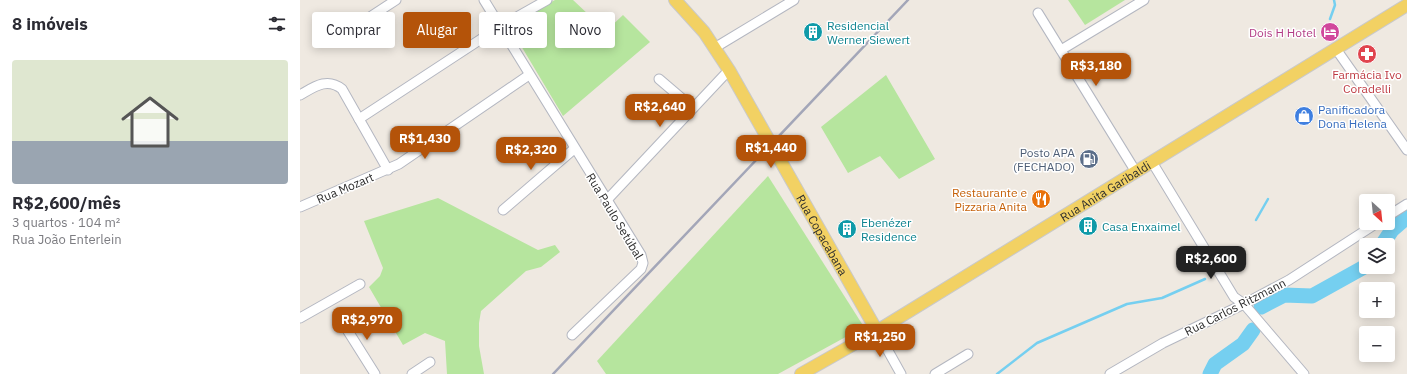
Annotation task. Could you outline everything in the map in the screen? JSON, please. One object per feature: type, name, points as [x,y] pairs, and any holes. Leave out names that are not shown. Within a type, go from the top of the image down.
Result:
[{"type":"main road","name":"Rua Copacabana","points":[[675,0],[716,47],[877,331]]},
{"type":"main road","name":"Rua Anita Garibaldi","points":[[801,374],[877,331],[1407,5]]},
{"type":"street","points":[[378,12],[396,0]]},
{"type":"street","name":"Rua Paulo Setúbal","points":[[484,0],[492,12]]},
{"type":"street","points":[[526,12],[547,0]]},
{"type":"street","points":[[716,47],[794,0]]},
{"type":"street","points":[[1061,50],[1144,0]]},
{"type":"street","points":[[1038,13],[1136,172]]},
{"type":"street","points":[[359,119],[479,40]]},
{"type":"street","name":"Rua Paulo Setúbal","points":[[514,48],[606,201],[641,255],[643,263],[641,269],[572,335]]},
{"type":"street","points":[[1336,49],[1407,150]]},
{"type":"street","points":[[606,201],[729,70]]},
{"type":"street","name":"Rua Mozart","points":[[300,207],[399,164],[529,75]]},
{"type":"street","points":[[659,79],[693,108]]},
{"type":"street","points":[[300,95],[324,83],[337,84],[342,89],[388,170]]},
{"type":"street","points":[[503,210],[574,149]]},
{"type":"street","points":[[1152,162],[1234,298],[1244,304],[1304,374]]},
{"type":"street","points":[[1395,212],[1407,204]]},
{"type":"street","name":"Rua Carlos Ritzmann","points":[[1110,374],[1163,343],[1244,304],[1289,280],[1366,230]]},
{"type":"street","points":[[300,318],[360,284]]},
{"type":"street","points":[[341,320],[375,374]]},
{"type":"street","points":[[877,331],[901,374]]},
{"type":"street","points":[[934,374],[968,354]]},
{"type":"street","points":[[412,374],[430,362]]},
{"type":"green space","points":[[555,0],[573,0],[586,12],[555,12],[555,48],[615,48],[615,23],[623,15],[650,42],[563,116],[522,48],[547,48],[547,12],[533,12]]},
{"type":"green space","points":[[1068,0],[1125,0],[1085,25]]},
{"type":"green space","points":[[886,75],[935,159],[899,179],[880,156],[848,173],[821,127]]},
{"type":"green space","points":[[768,176],[864,327],[778,374],[606,374],[597,361]]},
{"type":"green space","points":[[438,198],[538,250],[555,245],[560,252],[541,267],[526,271],[481,311],[479,323],[479,346],[484,374],[447,374],[445,341],[425,333],[403,345],[369,287],[380,276],[383,268],[364,221]]},
{"type":"waterway","points":[[1330,19],[1335,5],[1334,0]]},
{"type":"waterway","points":[[1256,220],[1268,199]]},
{"type":"waterway","points":[[1387,238],[1392,230],[1407,217]]},
{"type":"waterway","points":[[1261,307],[1284,295],[1312,296],[1359,270]]},
{"type":"waterway","points":[[997,374],[1037,343],[1127,304],[1162,298],[1205,279]]},
{"type":"waterway","points":[[1210,374],[1215,364],[1243,344],[1253,330]]},
{"type":"railway","points":[[553,374],[908,0]]},
{"type":"place","name":"Residencial Werner Siewert","points":[[813,32]]},
{"type":"place","name":"Dois H Hotel","points":[[1330,32]]},
{"type":"place","name":"Farmácia Ivo Coradelli","points":[[1367,54]]},
{"type":"place","name":"Panificadora Dona Helena","points":[[1304,116]]},
{"type":"place","name":"Posto APA (FECHADO)","points":[[1089,159]]},
{"type":"place","name":"Restaurante e Pizzaria Anita","points":[[1041,199]]},
{"type":"place","name":"Casa Enxaimel","points":[[1088,226]]},
{"type":"place","name":"Ebenézer Residence","points":[[847,229]]}]
